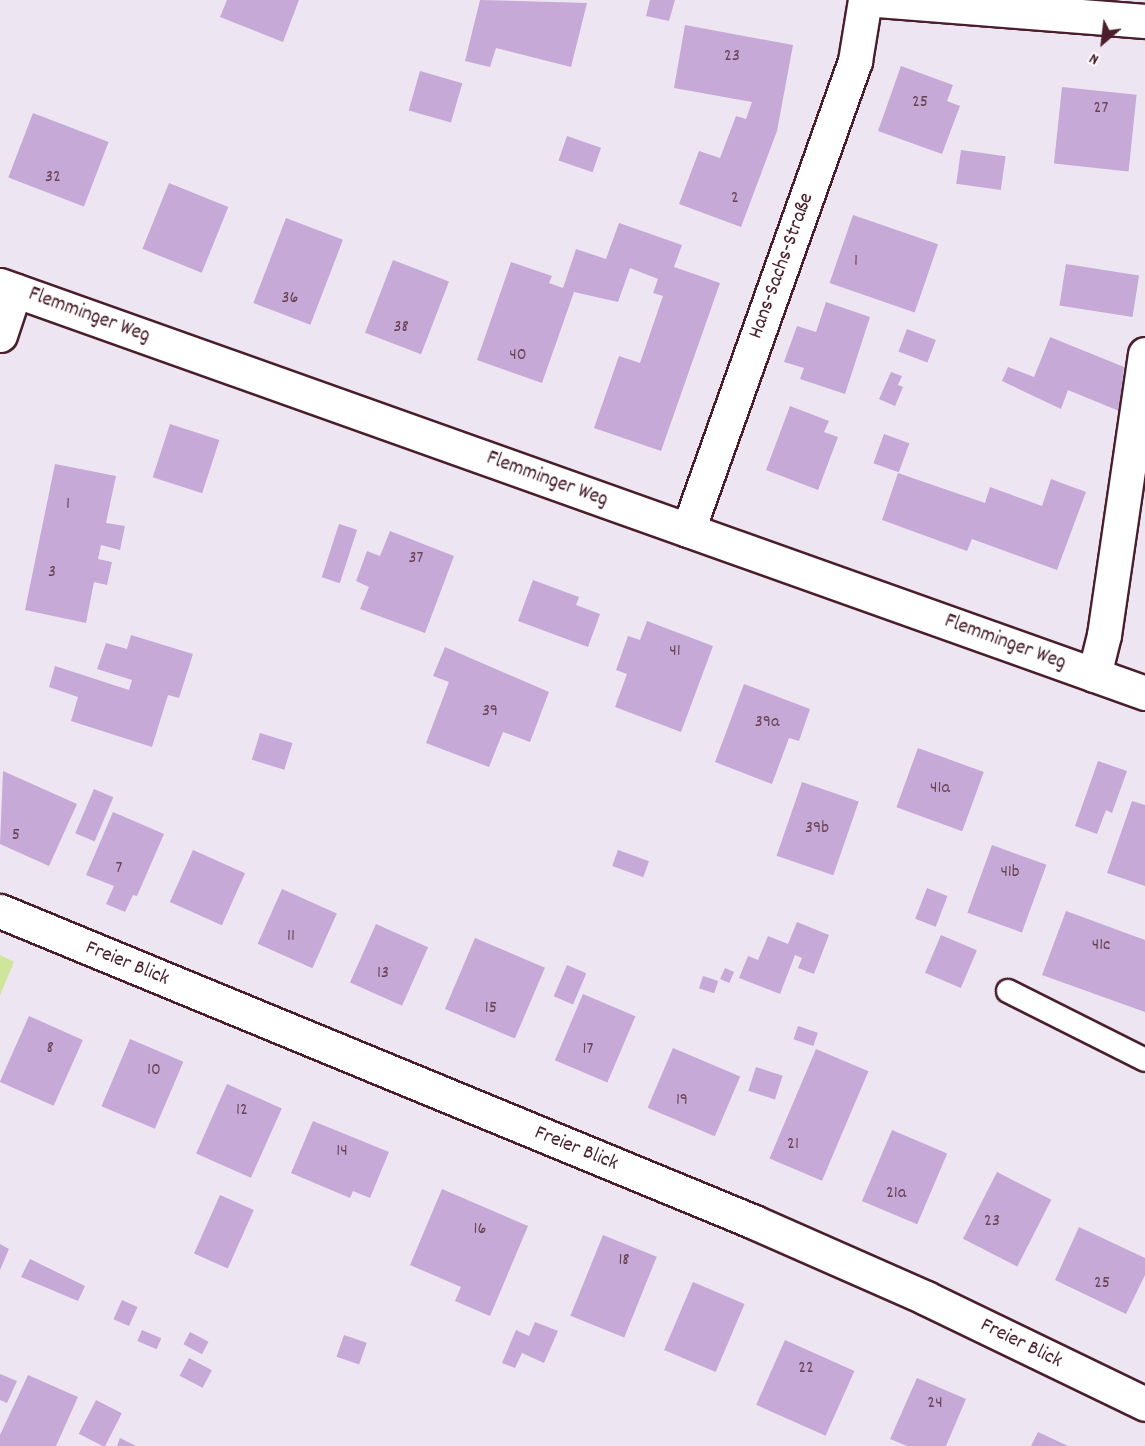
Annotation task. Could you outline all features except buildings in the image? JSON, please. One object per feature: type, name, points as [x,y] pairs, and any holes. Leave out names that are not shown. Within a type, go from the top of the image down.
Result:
[{"type":"street","name":"Hans-Sachs-Straße","points":[[688,530],[855,61],[865,0]]},
{"type":"street","points":[[878,0],[1145,21]]},
{"type":"street","name":"Flemminger Weg","points":[[8,287],[1145,693]]},
{"type":"street","points":[[0,336],[8,287]]},
{"type":"street","name":"Flemminger Weg","points":[[1094,675],[1104,635],[1145,354]]},
{"type":"street","name":"Freier Blick","points":[[0,911],[754,1222],[926,1298],[1145,1404]]},
{"type":"lane","points":[[1008,991],[1145,1060]]},
{"type":"green space","points":[[0,955],[14,962],[0,995]]}]
